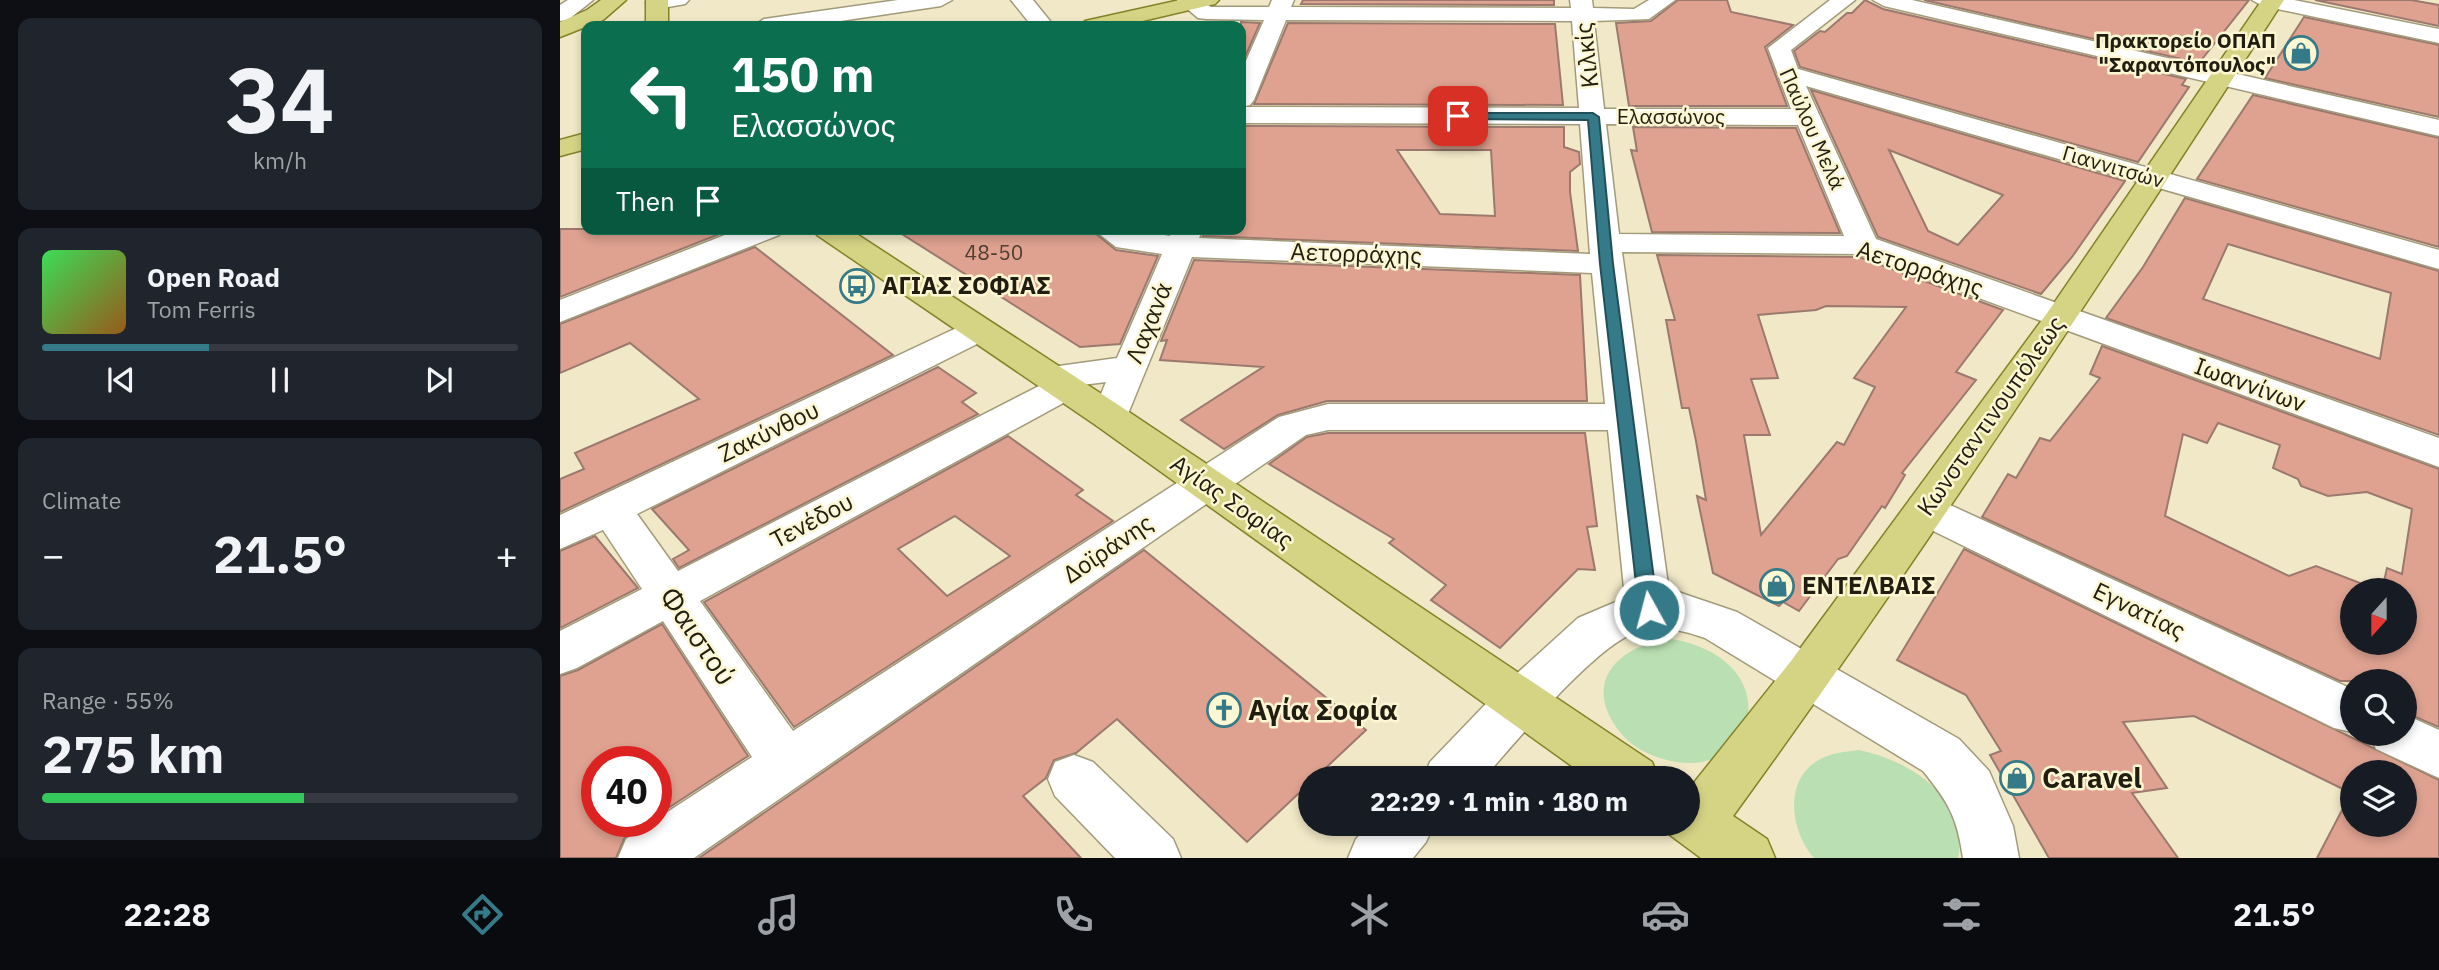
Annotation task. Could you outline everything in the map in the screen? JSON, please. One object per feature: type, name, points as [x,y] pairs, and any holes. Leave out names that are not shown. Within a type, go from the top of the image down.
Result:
[{"type":"main road","points":[[560,30],[595,15],[615,0]]},
{"type":"main road","points":[[658,21],[664,1]]},
{"type":"main road","points":[[1114,21],[1196,1]]},
{"type":"main road","name":"Κωνσταντινουπόλεως","points":[[1700,810],[1808,675],[2062,316],[2156,179],[2270,1]]},
{"type":"main road","points":[[560,42],[581,40]]},
{"type":"main road","points":[[560,148],[581,142]]},
{"type":"main road","points":[[560,160],[581,159]]},
{"type":"main road","name":"Αγίας Σοφίας","points":[[837,235],[1111,417],[1614,766]]},
{"type":"main road","points":[[1700,826],[1747,858]]},
{"type":"street","points":[[560,15],[582,0]]},
{"type":"street","points":[[1022,0],[1039,21]]},
{"type":"street","points":[[1196,1],[1206,13],[1280,6],[1582,7],[1640,14],[1664,0]]},
{"type":"street","name":"Παύλου Μελά","points":[[1844,0],[1779,48],[1787,73],[1863,245]]},
{"type":"street","points":[[1884,0],[2439,128]]},
{"type":"street","points":[[2270,1],[2439,36]]},
{"type":"street","points":[[805,21],[951,3]]},
{"type":"street","points":[[1246,88],[1280,6]]},
{"type":"street","name":"Κιλκίς","points":[[1582,7],[1606,254],[1649,610]]},
{"type":"street","name":"Γιαννιτσών","points":[[1787,73],[2439,260]]},
{"type":"street","name":"Ελασσώνος","points":[[1246,115],[1808,117]]},
{"type":"street","points":[[560,312],[753,235]]},
{"type":"street","name":"Αετορράχης","points":[[1118,235],[1127,240],[1184,238],[1606,254],[1863,245],[2062,316]]},
{"type":"street","name":"Λαχανά","points":[[1111,417],[1184,238]]},
{"type":"street","name":"Ιωαννίνων","points":[[2062,316],[2439,453]]},
{"type":"street","name":"Ζακύνθου","points":[[560,533],[978,330]]},
{"type":"street","points":[[1057,382],[1130,368]]},
{"type":"street","name":"Τενέδου","points":[[560,654],[1057,382]]},
{"type":"street","name":"Δοϊράνης","points":[[646,858],[1293,426],[1328,417],[1625,417]]},
{"type":"street","name":"Φαιστού","points":[[611,509],[786,764]]},
{"type":"street","name":"Εγνατίας","points":[[1926,509],[2340,707]]},
{"type":"street","points":[[1461,766],[1521,701],[1595,631],[1619,617],[1649,610],[1678,610],[1710,619],[1915,737],[1950,763],[1974,797],[1986,826],[1991,858]]},
{"type":"street","points":[[2417,744],[2439,755]]},
{"type":"street","points":[[1074,779],[1153,858]]},
{"type":"street","points":[[1376,858],[1396,836]]},
{"type":"green space","points":[[1672,639],[1710,652],[1735,671],[1747,695],[1747,719],[1738,740],[1719,756],[1693,763],[1646,753],[1623,736],[1606,706],[1604,691],[1607,677],[1614,665],[1640,647]]},
{"type":"green space","points":[[1859,750],[1897,763],[1932,785],[1955,817],[1959,837],[1958,858],[1814,858],[1800,835],[1796,821],[1795,794],[1799,781],[1806,770],[1822,758]]},
{"type":"building","points":[[1303,0],[1554,0],[1554,5],[1301,4]]},
{"type":"building","points":[[1678,0],[1727,0],[1731,12],[1793,25],[1765,47],[1787,106],[1629,106],[1616,23],[1651,21]]},
{"type":"building","points":[[1865,0],[1883,9],[2186,79],[2182,85],[2189,87],[2138,162],[1800,67],[1794,51],[1820,31],[1825,32],[1847,13],[1852,13]]},
{"type":"building","points":[[1924,0],[2249,0],[2199,63]]},
{"type":"building","points":[[2315,0],[2411,0],[2439,5],[2439,26]]},
{"type":"building","points":[[2304,17],[2439,45],[2439,117],[2265,78]]},
{"type":"building","points":[[1246,22],[1260,23],[1246,55]]},
{"type":"building","points":[[1288,23],[1555,24],[1563,105],[1254,104]]},
{"type":"building","points":[[1811,90],[2125,181],[2072,257],[2041,294],[1878,237]],"holes":[[[1889,150],[2003,195],[1958,245],[1928,231]]]},
{"type":"building","points":[[2253,95],[2439,138],[2439,247],[2197,179]]},
{"type":"building","points":[[1246,126],[1564,127],[1564,147],[1579,152],[1580,164],[1570,172],[1578,251],[1203,236],[1246,235]],"holes":[[[1397,150],[1491,150],[1495,216],[1440,214]]]},
{"type":"building","points":[[1633,127],[1796,128],[1840,233],[1652,232],[1631,150],[1637,151]]},
{"type":"building","points":[[2185,198],[2439,271],[2439,435],[2106,318],[2143,267]],"holes":[[[2228,244],[2391,293],[2380,359],[2203,299]]]},
{"type":"building","points":[[560,229],[581,229],[581,235],[717,235],[560,297]]},
{"type":"building","points":[[903,235],[1097,235],[1116,250],[1158,256],[1120,344],[1080,347]]},
{"type":"building","points":[[755,247],[893,355],[560,512],[560,479],[584,469],[575,453],[699,399],[630,343],[560,373],[560,324]]},
{"type":"building","points":[[1657,255],[1859,257],[2003,310],[1956,372],[1976,380],[1902,473],[1905,475],[1885,508],[1882,506],[1847,556],[1838,559],[1799,611],[1783,602],[1779,606],[1713,573],[1697,496],[1706,500],[1696,441],[1689,408],[1682,408],[1666,320],[1675,320]],"holes":[[[1826,306],[1906,307],[1854,378],[1875,387],[1844,445],[1837,442],[1761,535],[1744,435],[1770,435],[1751,379],[1778,378],[1758,315],[1816,310]]]},
{"type":"building","points":[[1194,260],[1580,275],[1587,401],[1327,401],[1278,415],[1224,449],[1181,420],[1263,367],[1160,360],[1167,340],[1161,341]]},
{"type":"building","points":[[2102,346],[2439,469],[2439,727],[2417,718],[2417,669],[2340,669],[2340,681],[1982,517],[2008,474],[2016,478],[2040,438],[2050,441],[2100,378],[2090,374]],"holes":[[[2218,423],[2280,445],[2273,468],[2298,479],[2301,486],[2328,496],[2367,492],[2412,509],[2402,574],[2387,568],[2385,578],[2417,578],[2417,655],[2340,655],[2340,578],[2347,578],[2316,566],[2289,576],[2165,516],[2183,434],[2207,443]]]},
{"type":"building","points":[[938,367],[976,393],[962,402],[978,414],[679,568],[673,559],[689,550],[652,509]]},
{"type":"building","points":[[1328,433],[1585,433],[1597,526],[1587,527],[1595,570],[1578,569],[1500,648],[1431,600],[1446,585],[1389,543],[1394,539],[1269,464],[1307,437]]},
{"type":"building","points":[[1008,436],[1083,490],[1076,495],[1113,521],[794,727],[704,602]],"holes":[[[955,516],[1010,556],[947,596],[898,549]]]},
{"type":"building","points":[[595,536],[638,588],[560,628],[560,551]]},
{"type":"building","points":[[1964,549],[2340,732],[2340,746],[2369,746],[2398,760],[2340,760],[2340,788],[2194,716],[2123,722],[2167,788],[2132,793],[2178,858],[2049,858],[1990,755],[2001,751],[1966,695],[1897,660]]},
{"type":"building","points":[[1144,550],[1366,730],[1328,766],[1298,766],[1298,794],[1247,842],[1117,719],[1076,753],[1054,760],[1046,778],[1023,796],[1081,858],[699,858]]},
{"type":"building","points":[[662,624],[748,756],[672,806],[672,746],[581,746],[581,837],[625,837],[616,858],[560,858],[560,676],[578,670]]},
{"type":"building","points":[[2417,769],[2439,780],[2439,858],[2317,858],[2340,814],[2340,837],[2417,837]]},
{"type":"place","name":"Πρακτορείο ΟΠΑΠ \"Σαραντόπουλος\"","points":[[2301,53]]},
{"type":"place","name":"ΑΓΙΑΣ ΣΟΦΙΑΣ","points":[[857,286]]},
{"type":"place","name":"ΕΝΤΕΛΒΑΙΣ","points":[[1777,586]]},
{"type":"place","name":"Αγία Σοφία","points":[[1224,710]]},
{"type":"place","name":"Caravel","points":[[2017,778]]},
{"type":"route","points":[[1458,116],[1593,117],[1607,264],[1649,610]]}]
